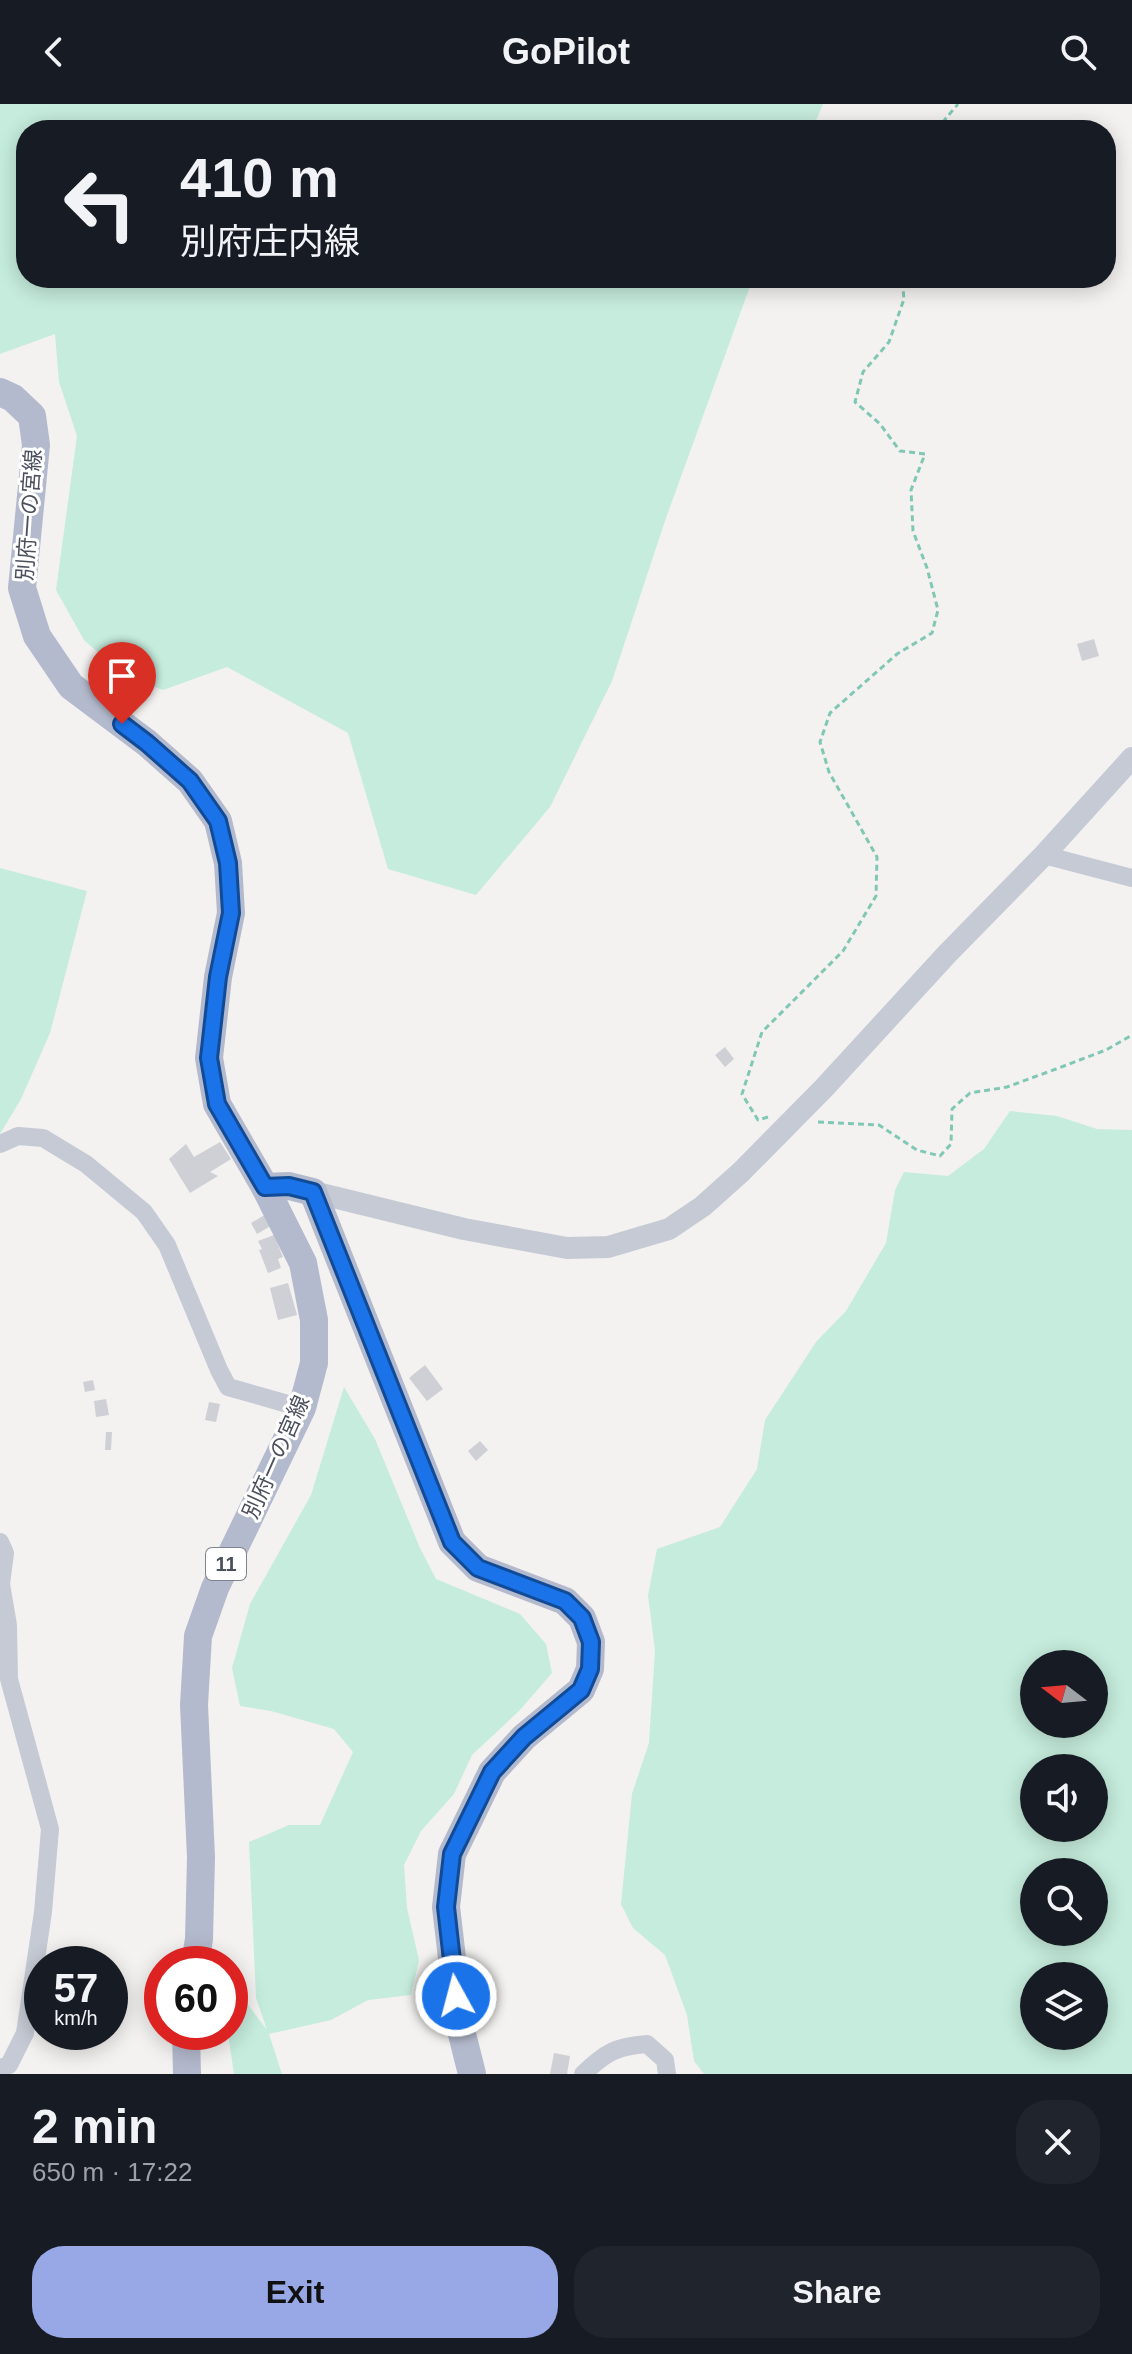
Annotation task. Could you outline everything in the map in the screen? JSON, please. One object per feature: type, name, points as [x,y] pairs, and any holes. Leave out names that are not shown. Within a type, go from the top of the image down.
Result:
[{"type":"main road","name":"別府一の宮線","points":[[0,392],[13,398],[32,416],[36,445],[22,588],[37,636],[71,686],[147,743],[190,781],[218,821],[228,863],[231,913],[218,977],[209,1058],[217,1104],[265,1187],[303,1263],[314,1320],[314,1363],[302,1408],[215,1588],[198,1636],[194,1705],[201,1857],[198,1946]]},
{"type":"main road","points":[[265,1187],[289,1186],[313,1192],[452,1542],[478,1568],[565,1601],[582,1618],[591,1642],[590,1669],[581,1690],[524,1737],[492,1772],[452,1854],[446,1907],[460,2026],[472,2074]]},
{"type":"main road","points":[[186,2050],[187,2074]]},
{"type":"street","points":[[313,1192],[464,1229],[567,1248],[608,1247],[669,1229],[703,1206],[793,1119],[1132,758]]},
{"type":"street","points":[[1044,855],[1132,878]]},
{"type":"street","points":[[0,1144],[18,1136],[43,1138],[86,1164],[144,1212],[167,1245],[228,1387],[302,1408]]},
{"type":"street","points":[[0,1542],[5,1553],[1,1584],[8,1625],[9,1679],[50,1829],[43,1912],[25,2033],[9,2065],[0,2068]]},
{"type":"street","points":[[583,2074],[603,2055],[625,2046],[647,2044],[665,2060],[667,2074]]},
{"type":"path","points":[[944,120],[958,104]]},
{"type":"path","points":[[903,288],[904,299],[889,342],[863,372],[855,402],[880,424],[900,451],[925,454],[911,490],[913,531],[938,610],[932,633],[897,654],[830,713],[820,742],[829,772],[877,857],[876,896],[843,951],[762,1032],[742,1094],[758,1120],[778,1114],[793,1119],[879,1125],[917,1150],[940,1156],[951,1144],[952,1109],[970,1093],[1007,1087],[1106,1050],[1132,1035]]},
{"type":"green space","points":[[0,104],[823,104],[816,120],[16,120],[16,288],[749,288],[666,518],[612,681],[550,807],[476,895],[388,869],[348,733],[227,667],[163,690],[126,677],[84,640],[56,590],[77,436],[59,382],[55,334],[0,354]]},
{"type":"green space","points":[[0,868],[87,891],[50,1033],[21,1099],[0,1134]]},
{"type":"green space","points":[[1010,1111],[1057,1116],[1097,1129],[1132,1130],[1132,2074],[704,2074],[694,2061],[687,2015],[665,1955],[633,1928],[621,1904],[632,1794],[649,1743],[655,1650],[648,1595],[657,1549],[720,1527],[757,1469],[765,1420],[816,1342],[846,1311],[886,1243],[895,1190],[904,1172],[948,1176],[984,1149]]},
{"type":"green space","points":[[344,1387],[375,1439],[436,1579],[520,1614],[546,1644],[552,1673],[519,1711],[472,1755],[454,1794],[421,1831],[404,1865],[407,1908],[419,1960],[411,1995],[368,2000],[331,2020],[269,2034],[282,2074],[234,2074],[230,2050],[248,2050],[248,2005],[267,2030],[256,1998],[249,1842],[289,1825],[320,1825],[353,1752],[334,1729],[271,1711],[240,1706],[232,1668],[250,1604],[311,1495]]},
{"type":"building","points":[[1094,639],[1099,656],[1082,661],[1077,644]]},
{"type":"building","points":[[725,1047],[734,1059],[725,1067],[715,1055]]},
{"type":"building","points":[[220,1142],[231,1159],[210,1172],[218,1176],[190,1193],[169,1159],[186,1144],[194,1157]]},
{"type":"building","points":[[268,1213],[274,1224],[257,1234],[251,1223]]},
{"type":"building","points":[[274,1235],[283,1257],[278,1259],[281,1268],[268,1273],[258,1241]]},
{"type":"building","points":[[288,1283],[297,1315],[278,1320],[270,1288]]},
{"type":"building","points":[[425,1365],[443,1389],[427,1401],[409,1378]]},
{"type":"building","points":[[93,1380],[95,1390],[85,1392],[83,1382]]},
{"type":"building","points":[[106,1399],[109,1415],[96,1417],[94,1401]]},
{"type":"building","points":[[209,1402],[220,1404],[216,1422],[205,1420]]},
{"type":"building","points":[[106,1432],[112,1432],[111,1450],[105,1450]]},
{"type":"building","points":[[480,1441],[488,1450],[476,1461],[468,1451]]},
{"type":"building","points":[[554,2053],[570,2056],[567,2074],[550,2074]]},
{"type":"route","points":[[122,724],[190,781],[218,821],[228,863],[231,913],[218,977],[209,1058],[217,1104],[265,1187],[289,1186],[313,1192],[452,1542],[478,1568],[565,1601],[582,1618],[591,1642],[590,1669],[581,1690],[524,1737],[492,1772],[452,1854],[446,1907],[456,1996]]}]
